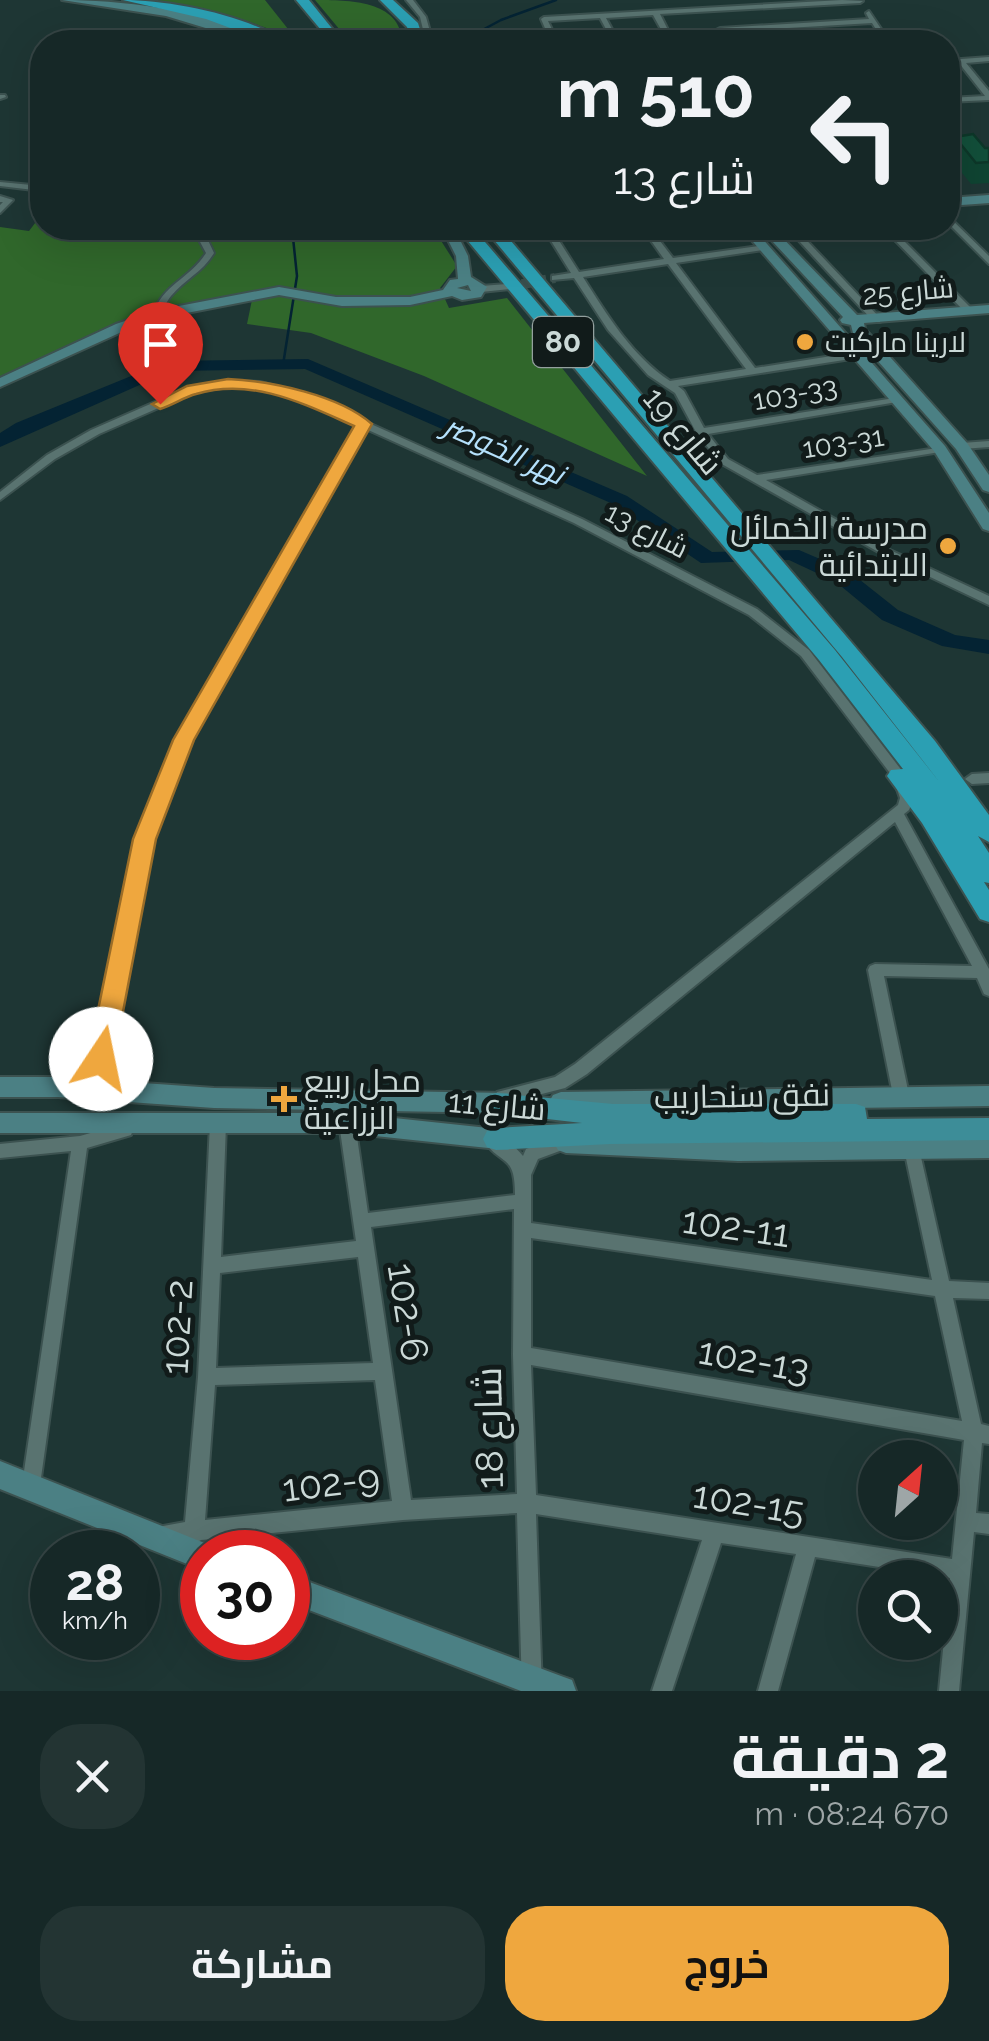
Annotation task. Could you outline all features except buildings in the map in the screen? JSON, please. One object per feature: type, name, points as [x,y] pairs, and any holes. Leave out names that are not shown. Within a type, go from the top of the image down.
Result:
[{"type":"highway","points":[[129,0],[249,30]]},
{"type":"highway","points":[[283,0],[305,28]]},
{"type":"highway","points":[[302,0],[326,30]]},
{"type":"highway","points":[[386,0],[414,30]]},
{"type":"highway","name":"شارع 19","points":[[476,240],[672,454]]},
{"type":"highway","name":"شارع 19","points":[[506,240],[672,454],[840,660],[951,814],[989,874]]},
{"type":"highway","points":[[840,660],[856,720]]},
{"type":"highway","name":"شارع 19","points":[[840,660],[899,713],[989,833]]},
{"type":"highway","points":[[899,713],[980,778],[989,801]]},
{"type":"highway","points":[[899,776],[931,817],[989,912]]},
{"type":"main road","points":[[68,0],[182,16],[224,30]]},
{"type":"main road","points":[[960,196],[988,199]]},
{"type":"main road","points":[[960,201],[988,199]]},
{"type":"main road","points":[[454,240],[462,256],[465,281]]},
{"type":"main road","points":[[757,240],[940,448],[989,526]]},
{"type":"main road","points":[[777,240],[962,446],[989,487]]},
{"type":"main road","points":[[0,383],[122,326],[158,314],[281,295],[342,302],[410,301],[451,292],[467,296],[481,289],[478,284],[465,281],[452,284],[451,292]]},
{"type":"main road","name":"شارع 25","points":[[855,326],[877,320],[989,310]]},
{"type":"main road","name":"شارع 25","points":[[836,328],[989,318]]},
{"type":"main road","name":"شارع 11","points":[[0,1087],[496,1104],[989,1096]]},
{"type":"main road","name":"نفق سنحاريب","points":[[496,1104],[613,1115],[989,1115]]},
{"type":"main road","name":"شارع 11","points":[[0,1122],[347,1124],[489,1138],[720,1150],[989,1148]]},
{"type":"main road","name":"نفق سنحاريب","points":[[489,1138],[989,1129]]},
{"type":"main road","points":[[0,1474],[145,1534],[180,1541]]},
{"type":"main road","points":[[310,1597],[532,1686],[561,1691]]},
{"type":"street","points":[[409,0],[423,17],[427,30]]},
{"type":"street","points":[[549,30],[544,20],[708,10],[744,4],[860,0],[880,30]]},
{"type":"street","points":[[708,10],[720,30],[874,21]]},
{"type":"street","points":[[656,13],[665,30]]},
{"type":"street","points":[[602,16],[610,30]]},
{"type":"street","points":[[961,61],[989,59]]},
{"type":"street","points":[[961,61],[989,97]]},
{"type":"street","points":[[960,99],[989,97]]},
{"type":"street","points":[[0,184],[30,187]]},
{"type":"street","points":[[0,199],[10,200],[0,210]]},
{"type":"street","points":[[960,231],[989,261]]},
{"type":"street","points":[[158,314],[165,294],[202,266],[210,253],[204,240]]},
{"type":"street","points":[[555,240],[611,328],[650,373],[671,384],[685,400],[701,432],[724,460],[886,552],[989,601]]},
{"type":"street","points":[[654,240],[752,371]]},
{"type":"street","points":[[802,240],[877,320]]},
{"type":"street","points":[[899,240],[968,311]]},
{"type":"street","points":[[555,278],[763,247]]},
{"type":"street","points":[[481,289],[507,287]]},
{"type":"street","points":[[671,384],[857,355]]},
{"type":"street","name":"شارع 13","points":[[0,497],[50,457],[95,432],[192,389],[260,385],[298,395],[611,536],[753,612],[805,654],[856,720]]},
{"type":"street","name":"103-33","points":[[701,432],[897,399]]},
{"type":"street","points":[[130,1094],[108,1082],[101,1070],[101,1059],[144,839],[184,740],[364,424]]},
{"type":"street","points":[[962,446],[989,444]]},
{"type":"street","name":"103-31","points":[[754,480],[940,448]]},
{"type":"street","points":[[856,720],[899,776],[908,798],[897,813],[989,990]]},
{"type":"street","name":"شارع 11","points":[[456,1102],[519,1096],[560,1084],[897,813]]},
{"type":"street","points":[[901,1095],[874,970],[983,972]]},
{"type":"street","points":[[58,1087],[80,1084],[92,1076],[101,1059]]},
{"type":"street","points":[[0,1151],[80,1142],[141,1127],[180,1123]]},
{"type":"street","name":"102-2","points":[[199,1530],[218,1124]]},
{"type":"street","name":"102-6","points":[[347,1124],[403,1510]]},
{"type":"street","points":[[489,1138],[509,1151],[523,1175]]},
{"type":"street","points":[[31,1485],[80,1142]]},
{"type":"street","points":[[523,1175],[532,1154],[548,1145],[564,1143]]},
{"type":"street","points":[[912,1148],[941,1289],[982,1435],[978,1523],[962,1570],[949,1691]]},
{"type":"street","name":"شارع 18","points":[[523,1175],[522,1356],[532,1686]]},
{"type":"street","points":[[361,1220],[522,1201]]},
{"type":"street","name":"102-11","points":[[522,1229],[941,1289],[989,1291]]},
{"type":"street","points":[[213,1266],[365,1248]]},
{"type":"street","name":"102-13","points":[[522,1356],[982,1435]]},
{"type":"street","points":[[208,1377],[384,1371]]},
{"type":"street","name":"102-9","points":[[286,1530],[403,1510],[526,1503]]},
{"type":"street","name":"102-15","points":[[526,1503],[962,1570]]},
{"type":"street","points":[[662,1691],[714,1533]]},
{"type":"street","points":[[768,1691],[808,1547]]},
{"type":"green space","points":[[156,0],[265,0],[289,30],[272,30]]},
{"type":"green space","points":[[315,0],[370,5],[393,18],[399,30],[340,30]]},
{"type":"green space","points":[[0,227],[29,231],[30,240],[441,240],[457,266],[440,288],[449,308],[507,298],[647,476],[424,376],[311,333],[247,324],[253,295],[139,316],[0,379]]},
{"type":"waterway","points":[[482,30],[556,0]]},
{"type":"waterway","points":[[283,365],[297,276],[293,240]]},
{"type":"waterway","name":"نهر الخوصر","points":[[0,441],[23,427],[168,366],[308,364],[620,500],[708,559],[792,554],[843,577],[890,615],[950,641],[989,647]]},
{"type":"tunnel","points":[[507,287],[555,278]]},
{"type":"place","name":"لارينا ماركيت","points":[[805,342]]},
{"type":"place","name":"مدرسة الخمائل الابتدائية","points":[[948,546]]},
{"type":"place","name":"محل ربيع الزراعية","points":[[284,1099]]},
{"type":"route","points":[[101,1059],[144,839],[184,740],[364,424],[298,395],[260,385],[192,389],[160,404]]}]
